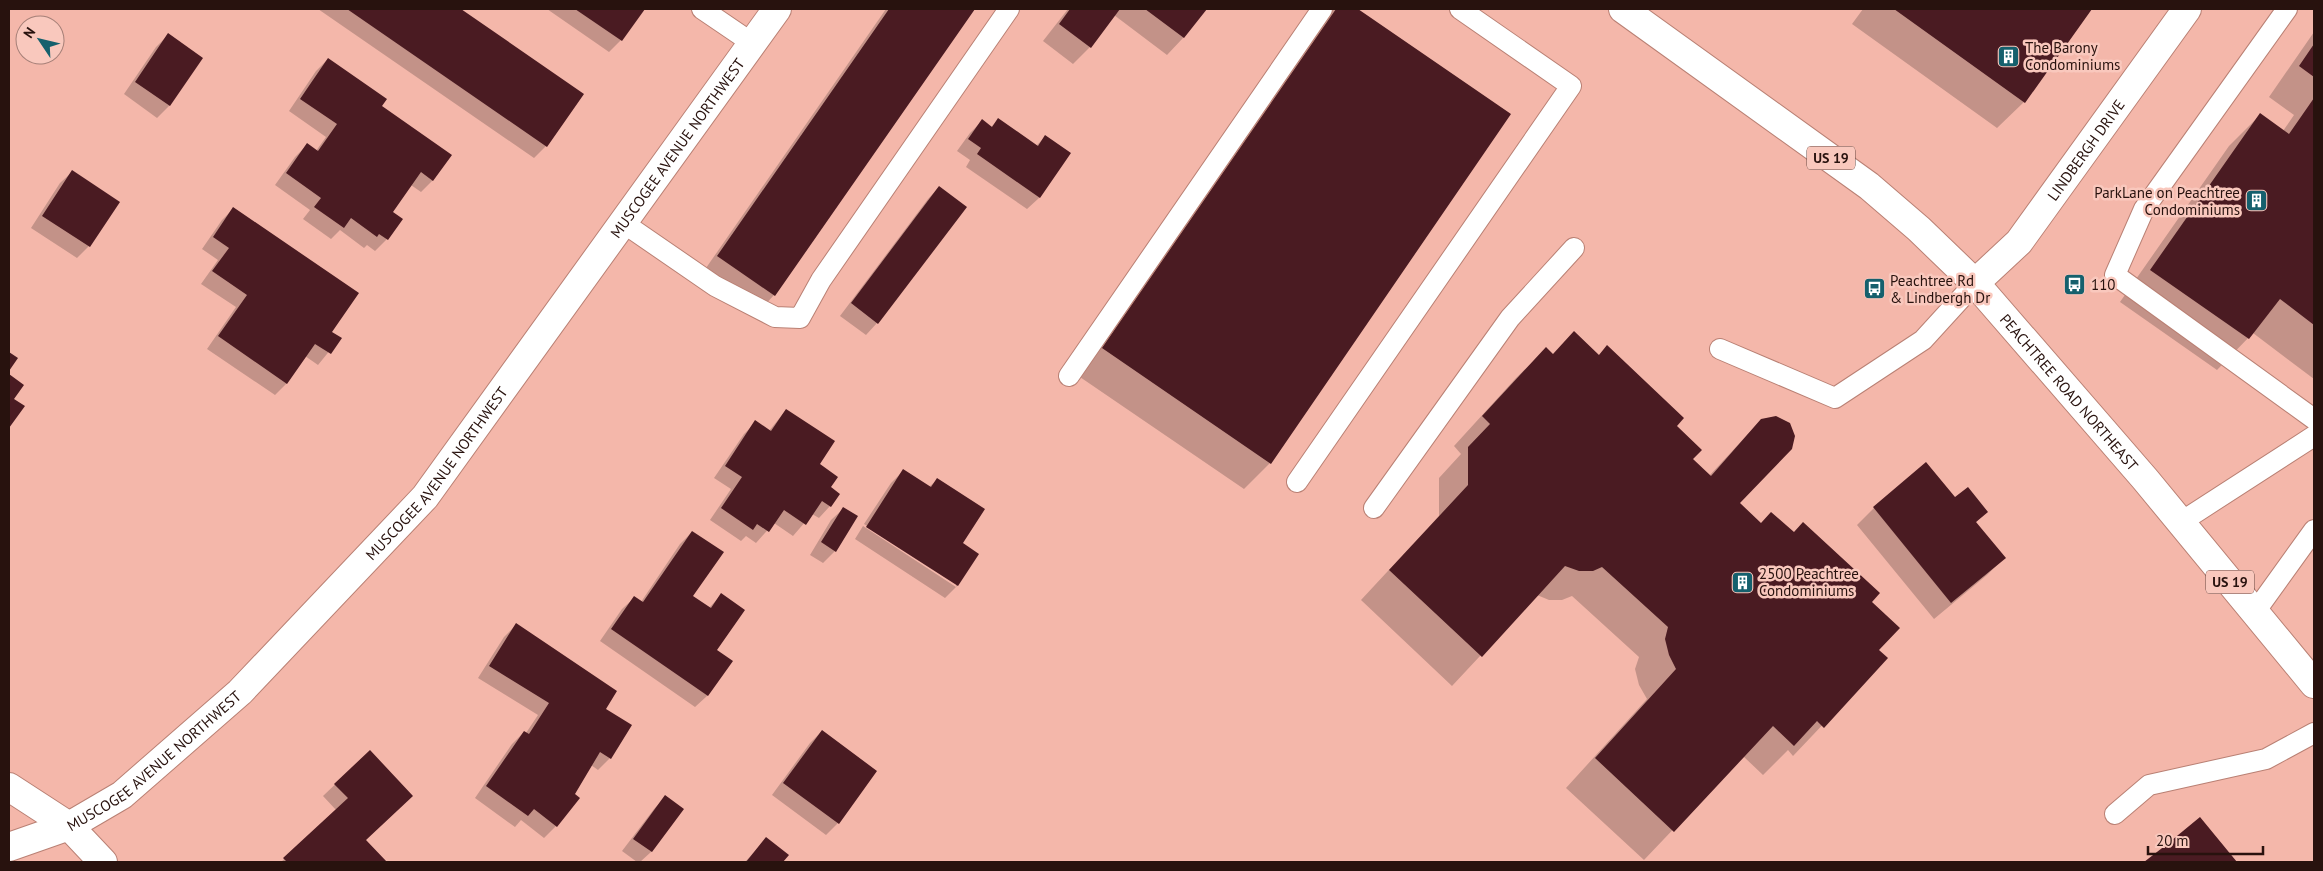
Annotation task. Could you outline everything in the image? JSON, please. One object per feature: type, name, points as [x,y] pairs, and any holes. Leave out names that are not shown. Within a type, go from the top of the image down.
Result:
[{"type":"main road","name":"MUSCOGEE AVENUE NORTHWEST","points":[[9,847],[69,826],[122,795],[240,692],[425,497],[777,9]]},
{"type":"main road","name":"PEACHTREE ROAD NORTHEAST","points":[[1623,9],[1868,186],[1919,229],[1975,282],[2181,522],[2314,684]]},
{"type":"main road","name":"LINDBERGH DRIVE","points":[[1975,282],[2019,242],[2186,9]]},
{"type":"main road","points":[[9,786],[69,826],[103,862]]},
{"type":"lane","points":[[702,9],[752,43]]},
{"type":"lane","points":[[622,222],[715,286],[775,317],[800,318],[821,280],[1009,9]]},
{"type":"lane","points":[[1068,376],[1322,9]]},
{"type":"lane","points":[[1297,482],[1571,86],[1460,9]]},
{"type":"lane","points":[[2287,9],[2144,209],[2115,275],[2314,419]]},
{"type":"lane","points":[[1374,508],[1510,318],[1574,248]]},
{"type":"lane","points":[[1720,349],[1834,398],[1923,340],[1975,282]]},
{"type":"lane","points":[[2181,522],[2314,436]]},
{"type":"lane","points":[[2255,612],[2314,530]]},
{"type":"lane","points":[[2115,814],[2149,785],[2266,759],[2314,733]]},
{"type":"building","points":[[347,9],[461,9],[584,94],[547,147]]},
{"type":"building","points":[[575,9],[645,9],[622,41]]},
{"type":"building","points":[[889,9],[975,9],[775,296],[717,256]]},
{"type":"building","points":[[1070,9],[1120,9],[1091,48],[1059,24]]},
{"type":"building","points":[[1145,9],[1207,9],[1184,38]]},
{"type":"building","points":[[1336,9],[1358,9],[1511,114],[1271,464],[1102,348]]},
{"type":"building","name":"The Barony Condominiums","points":[[1894,9],[2092,9],[2025,103]]},
{"type":"building","points":[[168,33],[203,58],[170,106],[135,82]]},
{"type":"building","points":[[2314,44],[2314,77],[2299,66]]},
{"type":"building","points":[[328,58],[387,99],[382,106],[452,155],[433,181],[421,172],[393,212],[403,219],[388,240],[379,234],[377,237],[351,218],[344,228],[314,207],[321,198],[286,173],[307,143],[318,151],[337,124],[300,99]]},
{"type":"building","name":"ParkLane on Peachtree Condominiums","points":[[2314,98],[2314,325],[2280,299],[2249,339],[2150,270],[2260,113],[2289,134]]},
{"type":"building","points":[[998,118],[1038,146],[1045,135],[1071,153],[1040,198],[977,154],[981,148],[968,139],[982,119],[992,127]]},
{"type":"building","points":[[72,170],[120,202],[90,247],[42,216]]},
{"type":"building","points":[[939,186],[967,207],[878,324],[851,303]]},
{"type":"building","points":[[233,207],[359,293],[332,332],[342,338],[331,354],[315,344],[287,384],[218,336],[247,295],[212,271],[229,248],[213,237]]},
{"type":"building","name":"2500 Peachtree Condominiums","points":[[1574,331],[1599,355],[1607,345],[1684,418],[1677,426],[1702,450],[1693,459],[1711,476],[1761,419],[1776,416],[1790,423],[1795,436],[1792,449],[1740,503],[1761,523],[1771,512],[1794,532],[1803,522],[1880,593],[1872,602],[1900,628],[1879,650],[1888,658],[1824,728],[1817,721],[1794,746],[1773,726],[1674,832],[1595,758],[1676,669],[1669,655],[1665,639],[1668,627],[1602,567],[1593,571],[1579,571],[1565,566],[1482,657],[1389,570],[1468,485],[1468,447],[1490,424],[1482,416],[1546,347],[1553,354]]},
{"type":"building","points":[[9,352],[18,358],[9,371]]},
{"type":"building","points":[[9,374],[24,385],[14,399],[25,406],[9,428]]},
{"type":"building","points":[[786,409],[835,441],[820,464],[838,477],[831,487],[840,494],[831,507],[822,501],[806,525],[784,510],[769,532],[757,524],[753,530],[721,508],[742,477],[725,466],[755,420],[771,431]]},
{"type":"building","points":[[1926,462],[1955,497],[1968,487],[1988,512],[1976,522],[2006,558],[1951,603],[1873,507]]},
{"type":"building","points":[[903,469],[931,487],[937,478],[985,509],[963,543],[979,554],[958,586],[866,527]]},
{"type":"building","points":[[843,507],[858,516],[836,552],[821,542]]},
{"type":"building","points":[[692,531],[724,552],[693,596],[711,608],[721,593],[745,610],[717,650],[733,661],[708,696],[611,629],[634,596],[643,602]]},
{"type":"building","points":[[516,623],[617,691],[606,709],[632,725],[611,759],[600,752],[575,794],[580,798],[557,827],[534,809],[528,816],[486,786],[524,731],[529,734],[549,703],[489,666]]},
{"type":"building","points":[[822,730],[877,771],[839,824],[783,783]]},
{"type":"building","points":[[370,750],[413,796],[366,840],[387,862],[287,862],[283,858],[348,798],[334,784]]},
{"type":"building","points":[[665,795],[684,809],[652,852],[633,839]]},
{"type":"building","points":[[2200,817],[2237,862],[2144,862],[2166,845]]},
{"type":"building","points":[[766,837],[789,855],[783,862],[746,862]]},
{"type":"place","name":"The Barony Condominiums","points":[[2009,56]]},
{"type":"place","name":"ParkLane on Peachtree Condominiums","points":[[2256,201]]},
{"type":"place","name":"110","points":[[2075,284]]},
{"type":"place","name":"Peachtree Rd & Lindbergh Dr","points":[[1874,289]]},
{"type":"place","name":"2500 Peachtree Condominiums","points":[[1743,582]]}]
